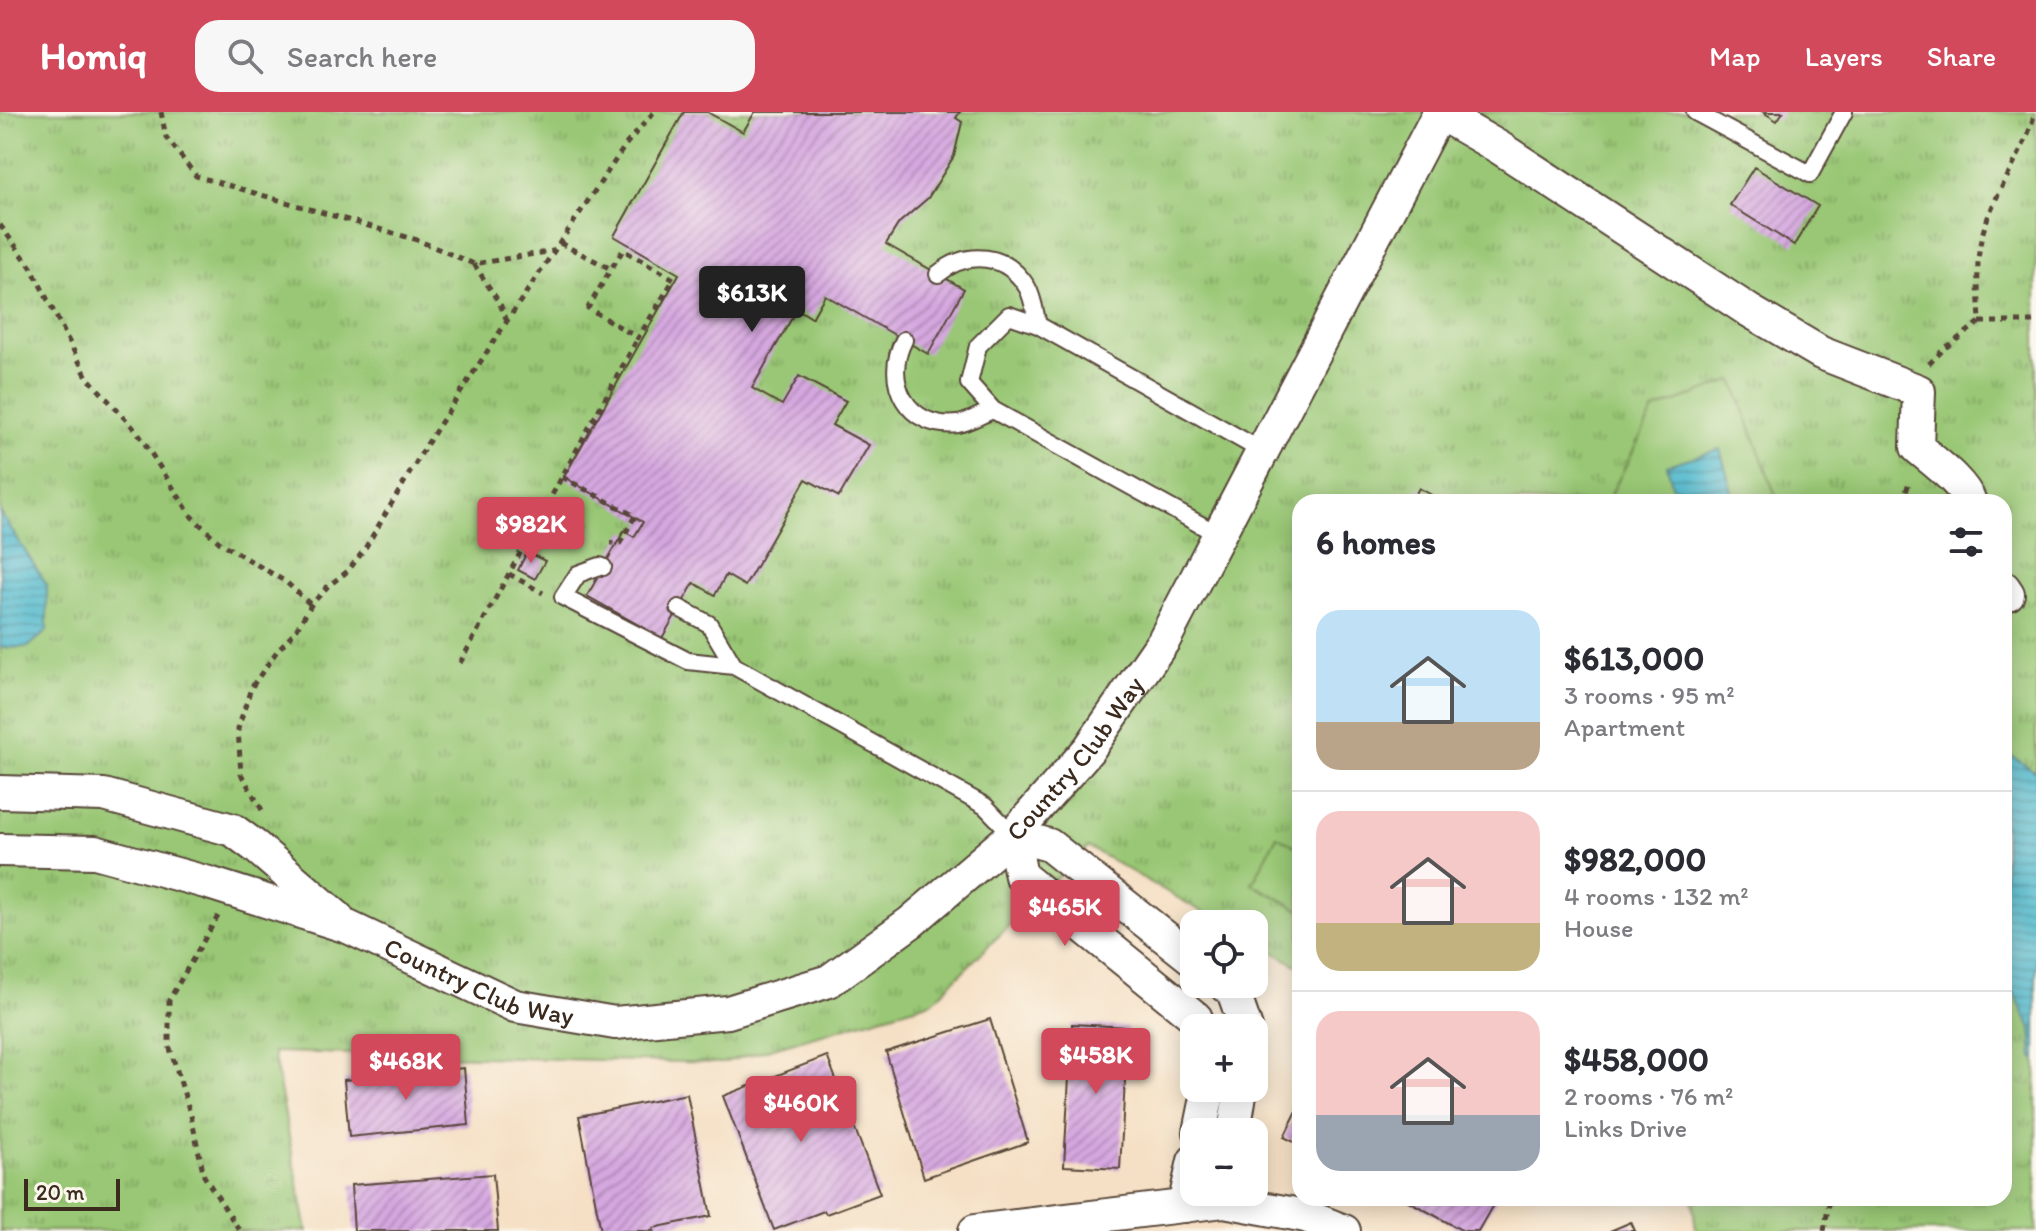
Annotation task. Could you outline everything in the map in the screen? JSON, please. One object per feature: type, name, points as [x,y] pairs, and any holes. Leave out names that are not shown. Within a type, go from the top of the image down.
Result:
[{"type":"street","points":[[1440,113],[1500,148],[1748,310],[1821,353],[1919,391],[1917,447],[1966,494]]},
{"type":"street","name":"Country Club Way","points":[[0,850],[95,852],[209,883],[348,927],[515,1006],[615,1023],[728,1012],[829,981],[911,922],[1013,835],[1089,749],[1164,640],[1440,113]]},
{"type":"street","name":"Country Club Way","points":[[1,797],[104,795],[233,830],[348,927]]},
{"type":"street","points":[[1180,949],[1049,845],[1013,835],[1021,876],[1191,1014]]},
{"type":"street","points":[[975,1231],[1184,1206]]},
{"type":"street","points":[[1263,1206],[1306,1216],[1344,1231]]},
{"type":"lane","points":[[1695,112],[1810,174],[1844,112]]},
{"type":"lane","points":[[938,274],[962,259],[970,258],[989,258],[1014,269],[1029,290],[1038,325]]},
{"type":"lane","points":[[1219,535],[993,410],[969,383],[978,346],[1009,315],[1038,325],[1262,451]]},
{"type":"lane","points":[[904,340],[898,351],[895,380],[907,406],[930,422],[959,424],[993,410]]},
{"type":"lane","points":[[603,567],[578,574],[563,597],[688,661],[734,666],[985,806],[1013,835]]},
{"type":"lane","points":[[679,608],[709,624],[734,666]]},
{"type":"path","points":[[161,112],[166,137],[196,176],[417,240],[474,264],[554,251]]},
{"type":"path","points":[[269,820],[241,774],[238,729],[251,688],[296,630],[311,605],[328,586],[348,571],[364,550],[427,444],[507,321],[627,143],[654,112]]},
{"type":"path","points":[[1980,322],[1981,240],[2029,135],[2035,112]]},
{"type":"path","points":[[0,225],[31,267],[87,377],[138,433],[192,517],[219,542],[286,582],[311,605]]},
{"type":"path","points":[[560,243],[611,269]]},
{"type":"path","points":[[460,663],[638,338],[674,279],[623,250],[588,308],[638,338]]},
{"type":"path","points":[[474,264],[500,304],[507,321]]},
{"type":"path","points":[[1919,391],[1925,369],[1944,349],[1980,322],[2036,322]]},
{"type":"path","points":[[562,477],[635,516],[620,543],[608,543]]},
{"type":"path","points":[[509,574],[545,595],[552,584]]},
{"type":"path","points":[[223,908],[192,956],[169,1000],[169,1045],[191,1116],[204,1176],[240,1231]]},
{"type":"path","points":[[1824,1231],[1829,1206]]},
{"type":"green space","points":[[0,112],[2036,112],[2036,1231],[1696,1231],[1693,1206],[2012,1206],[2012,494],[1292,494],[1292,962],[1268,949],[1268,910],[1199,910],[1088,847],[932,1002],[722,1063],[273,1052],[307,1231],[0,1231]]},
{"type":"green space","points":[[1733,380],[1775,494],[1611,494],[1654,410]]},
{"type":"green space","points":[[1277,836],[1292,844],[1292,906],[1252,884]]},
{"type":"water","points":[[1720,449],[1733,494],[1674,494],[1667,465]]},
{"type":"water","points":[[0,512],[47,585],[47,631],[28,647],[0,648]]},
{"type":"water","points":[[2012,756],[2036,772],[2036,1060],[2033,1057],[2031,1028],[2012,989]]},
{"type":"building","points":[[684,112],[707,112],[743,132],[755,112],[960,112],[956,118],[962,122],[954,156],[928,198],[899,223],[886,244],[964,289],[928,354],[825,295],[812,318],[797,309],[752,388],[782,405],[799,376],[846,401],[832,425],[869,445],[839,497],[806,479],[745,586],[726,575],[715,595],[694,583],[662,638],[587,596],[624,531],[634,537],[643,522],[564,477],[679,274],[614,236]]},
{"type":"building","points":[[1763,112],[1783,112],[1777,121]]},
{"type":"building","points":[[1754,167],[1818,206],[1794,245],[1730,205]]},
{"type":"building","points":[[1419,488],[1430,494],[1416,494]]},
{"type":"building","points":[[527,552],[545,561],[535,579],[518,570]]},
{"type":"building","points":[[990,1019],[1028,1142],[924,1178],[886,1052]]},
{"type":"building","points":[[1072,1024],[1128,1027],[1120,1169],[1064,1166]]},
{"type":"building","points":[[827,1056],[880,1194],[774,1230],[723,1096]]},
{"type":"building","points":[[464,1068],[469,1125],[349,1137],[344,1080]]},
{"type":"building","points":[[687,1094],[711,1216],[653,1228],[654,1231],[601,1231],[579,1116]]},
{"type":"building","points":[[1292,1121],[1292,1141],[1284,1137]]},
{"type":"building","points":[[493,1174],[498,1231],[354,1231],[351,1185]]},
{"type":"building","points":[[1418,1206],[1492,1206],[1478,1231],[1463,1231]]},
{"type":"building","points":[[1631,1222],[1635,1231],[1610,1231]]}]
